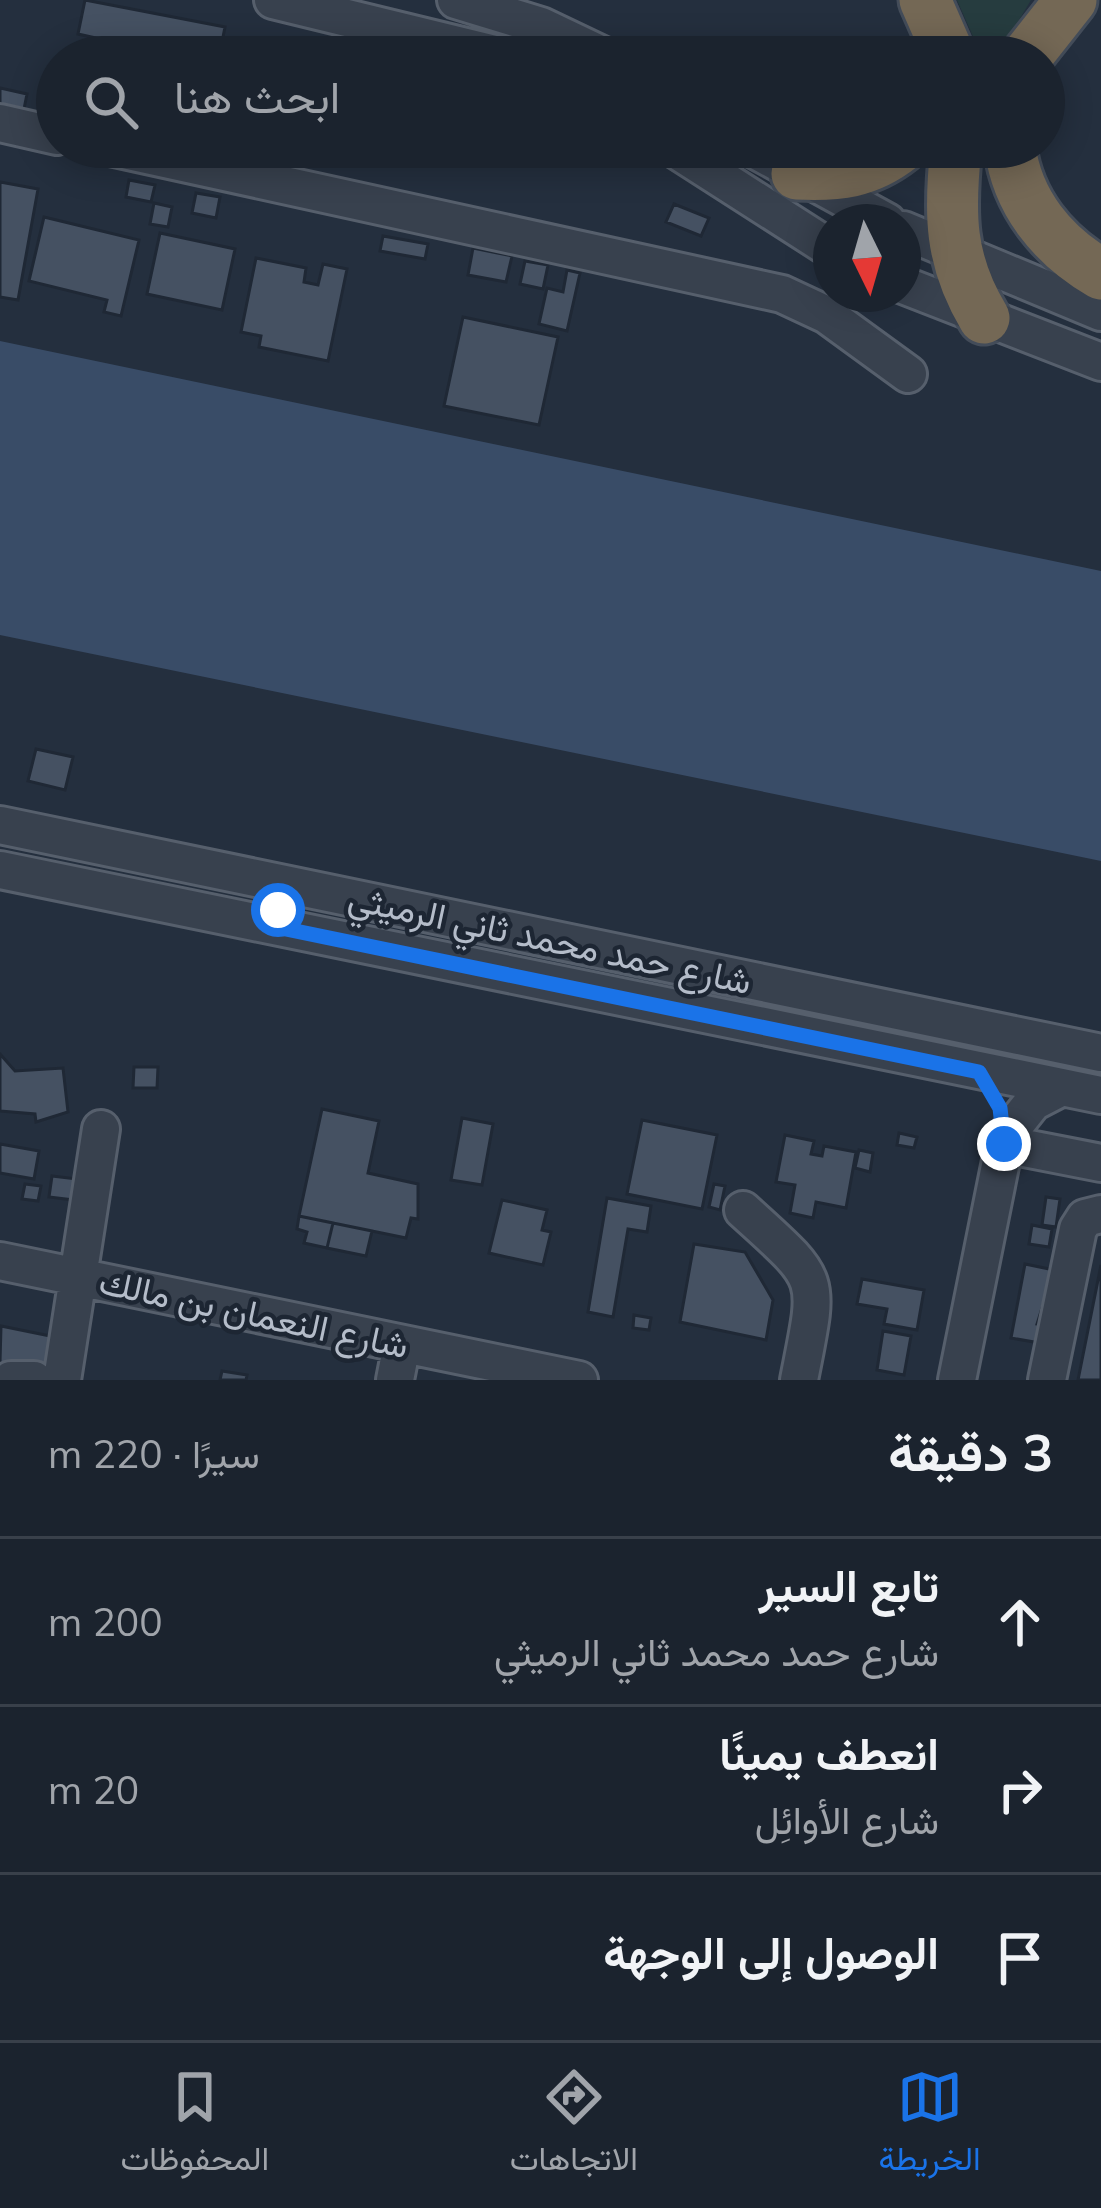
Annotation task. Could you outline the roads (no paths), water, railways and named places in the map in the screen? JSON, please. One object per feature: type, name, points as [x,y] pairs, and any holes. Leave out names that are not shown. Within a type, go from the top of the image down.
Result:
[{"type":"highway","points":[[925,0],[940,36]]},
{"type":"highway","points":[[1043,36],[1071,0]]},
{"type":"highway","points":[[797,174],[838,176],[867,168]]},
{"type":"highway","points":[[954,168],[949,210],[954,255],[984,318]]},
{"type":"highway","points":[[1015,168],[1042,225],[1101,274]]},
{"type":"street","points":[[273,0],[421,36]]},
{"type":"street","points":[[455,0],[562,36]]},
{"type":"street","points":[[0,123],[36,131]]},
{"type":"street","points":[[206,168],[782,294],[827,315],[908,374]]},
{"type":"street","points":[[704,168],[813,238]]},
{"type":"street","points":[[787,168],[853,204]]},
{"type":"street","points":[[921,239],[1101,312]]},
{"type":"street","points":[[921,292],[1101,362]]},
{"type":"street","name":"شارع حمد محمد ثاني الرميثي","points":[[0,825],[1101,1053]]},
{"type":"street","name":"شارع حمد محمد ثاني الرميثي","points":[[0,870],[1101,1095]]},
{"type":"street","points":[[281,928],[278,910],[288,885]]},
{"type":"street","points":[[957,1380],[1005,1140],[1000,1108],[979,1072]]},
{"type":"street","points":[[1005,1140],[1033,1102],[1058,1088]]},
{"type":"street","points":[[62,1380],[101,1129]]},
{"type":"street","points":[[1005,1140],[1101,1162]]},
{"type":"street","points":[[743,1210],[806,1268],[812,1284],[814,1307],[800,1380]]},
{"type":"street","points":[[1047,1380],[1078,1229],[1085,1218],[1101,1214]]},
{"type":"street","name":"شارع النعمان بن مالك","points":[[0,1261],[78,1277],[398,1362],[579,1380]]},
{"type":"street","points":[[10,1380],[34,1380]]},
{"type":"water","points":[[0,341],[1101,571],[1101,861],[0,635]]}]
